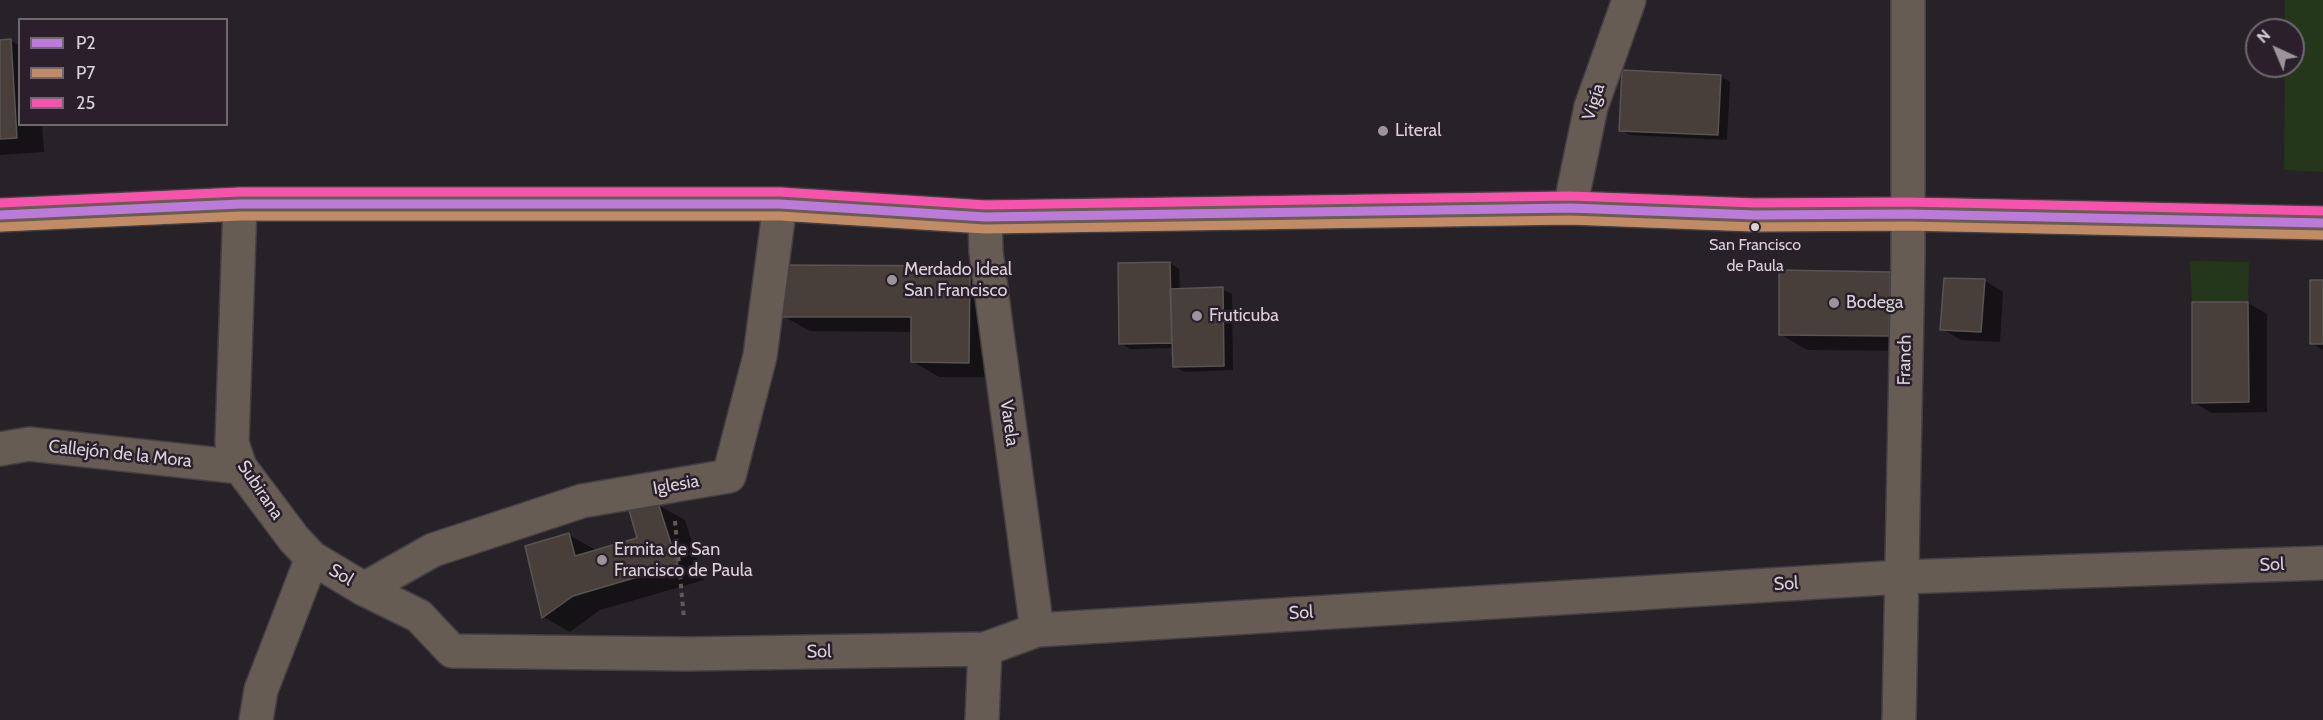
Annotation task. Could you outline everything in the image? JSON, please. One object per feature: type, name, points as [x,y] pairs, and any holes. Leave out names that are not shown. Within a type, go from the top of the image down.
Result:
[{"type":"main road","points":[[0,216],[240,204],[780,204],[985,217],[1570,208],[1755,215],[1907,214],[2323,223]]},
{"type":"street","name":"Vigía","points":[[1570,208],[1591,107],[1629,0]]},
{"type":"street","name":"Franch","points":[[1899,720],[1908,0]]},
{"type":"street","name":"Subirana","points":[[240,204],[232,442],[240,467],[294,539],[312,558]]},
{"type":"street","name":"Iglesia","points":[[364,589],[433,550],[582,501],[729,476],[760,356],[780,204]]},
{"type":"street","name":"Varela","points":[[985,217],[986,252],[1037,630]]},
{"type":"street","name":"Callejón de la Mora","points":[[0,449],[29,444],[240,467]]},
{"type":"street","name":"Sol","points":[[312,558],[364,589],[419,616],[452,651],[688,654],[985,649],[1037,630],[1901,577],[2323,563]]},
{"type":"street","points":[[256,720],[261,690],[312,558]]},
{"type":"street","points":[[982,720],[985,649]]},
{"type":"path","points":[[672,485],[688,654]]},
{"type":"green space","points":[[2285,0],[2323,0],[2323,172],[2284,170],[2285,78],[2305,78],[2305,18],[2285,18]]},
{"type":"green space","points":[[2190,261],[2249,262],[2248,302],[2192,302]]},
{"type":"building","points":[[11,39],[17,138],[0,139],[0,40]]},
{"type":"building","points":[[1622,70],[1721,75],[1718,135],[1619,131]]},
{"type":"building","points":[[1170,262],[1172,343],[1119,344],[1118,263]]},
{"type":"building","points":[[782,265],[970,266],[969,363],[911,362],[911,317],[782,317]]},
{"type":"building","name":"Bodega","points":[[1779,270],[1890,272],[1889,336],[1779,335]]},
{"type":"building","points":[[1944,278],[1985,279],[1981,332],[1940,330]]},
{"type":"building","points":[[2310,280],[2323,280],[2323,344],[2310,344]]},
{"type":"building","name":"Fruticuba","points":[[1223,287],[1224,366],[1173,367],[1170,289]]},
{"type":"building","points":[[2192,302],[2248,302],[2249,402],[2192,403]]},
{"type":"building","name":"Ermita de San Francisco de Paula","points":[[658,503],[678,565],[573,596],[542,618],[525,546],[569,533],[575,556],[637,538],[629,510]]},
{"type":"transit line","name":"25","points":[[0,203],[240,192],[780,192],[985,205],[1570,196],[1755,203],[1907,202],[2323,211]]},
{"type":"transit line","name":"P2","points":[[0,215],[240,204],[780,204],[985,217],[1570,208],[1755,215],[1907,214],[2323,223]]},
{"type":"transit line","name":"P7","points":[[1,227],[240,216],[780,216],[985,229],[1570,220],[1755,227],[1907,226],[2323,235]]},
{"type":"place","name":"Literal","points":[[1383,131]]},
{"type":"place","name":"San Francisco de Paula","points":[[1755,227]]},
{"type":"place","name":"Merdado Ideal San Francisco","points":[[892,280]]},
{"type":"place","name":"Bodega","points":[[1834,303]]},
{"type":"place","name":"Fruticuba","points":[[1197,316]]},
{"type":"place","name":"Ermita de San Francisco de Paula","points":[[602,560]]}]
